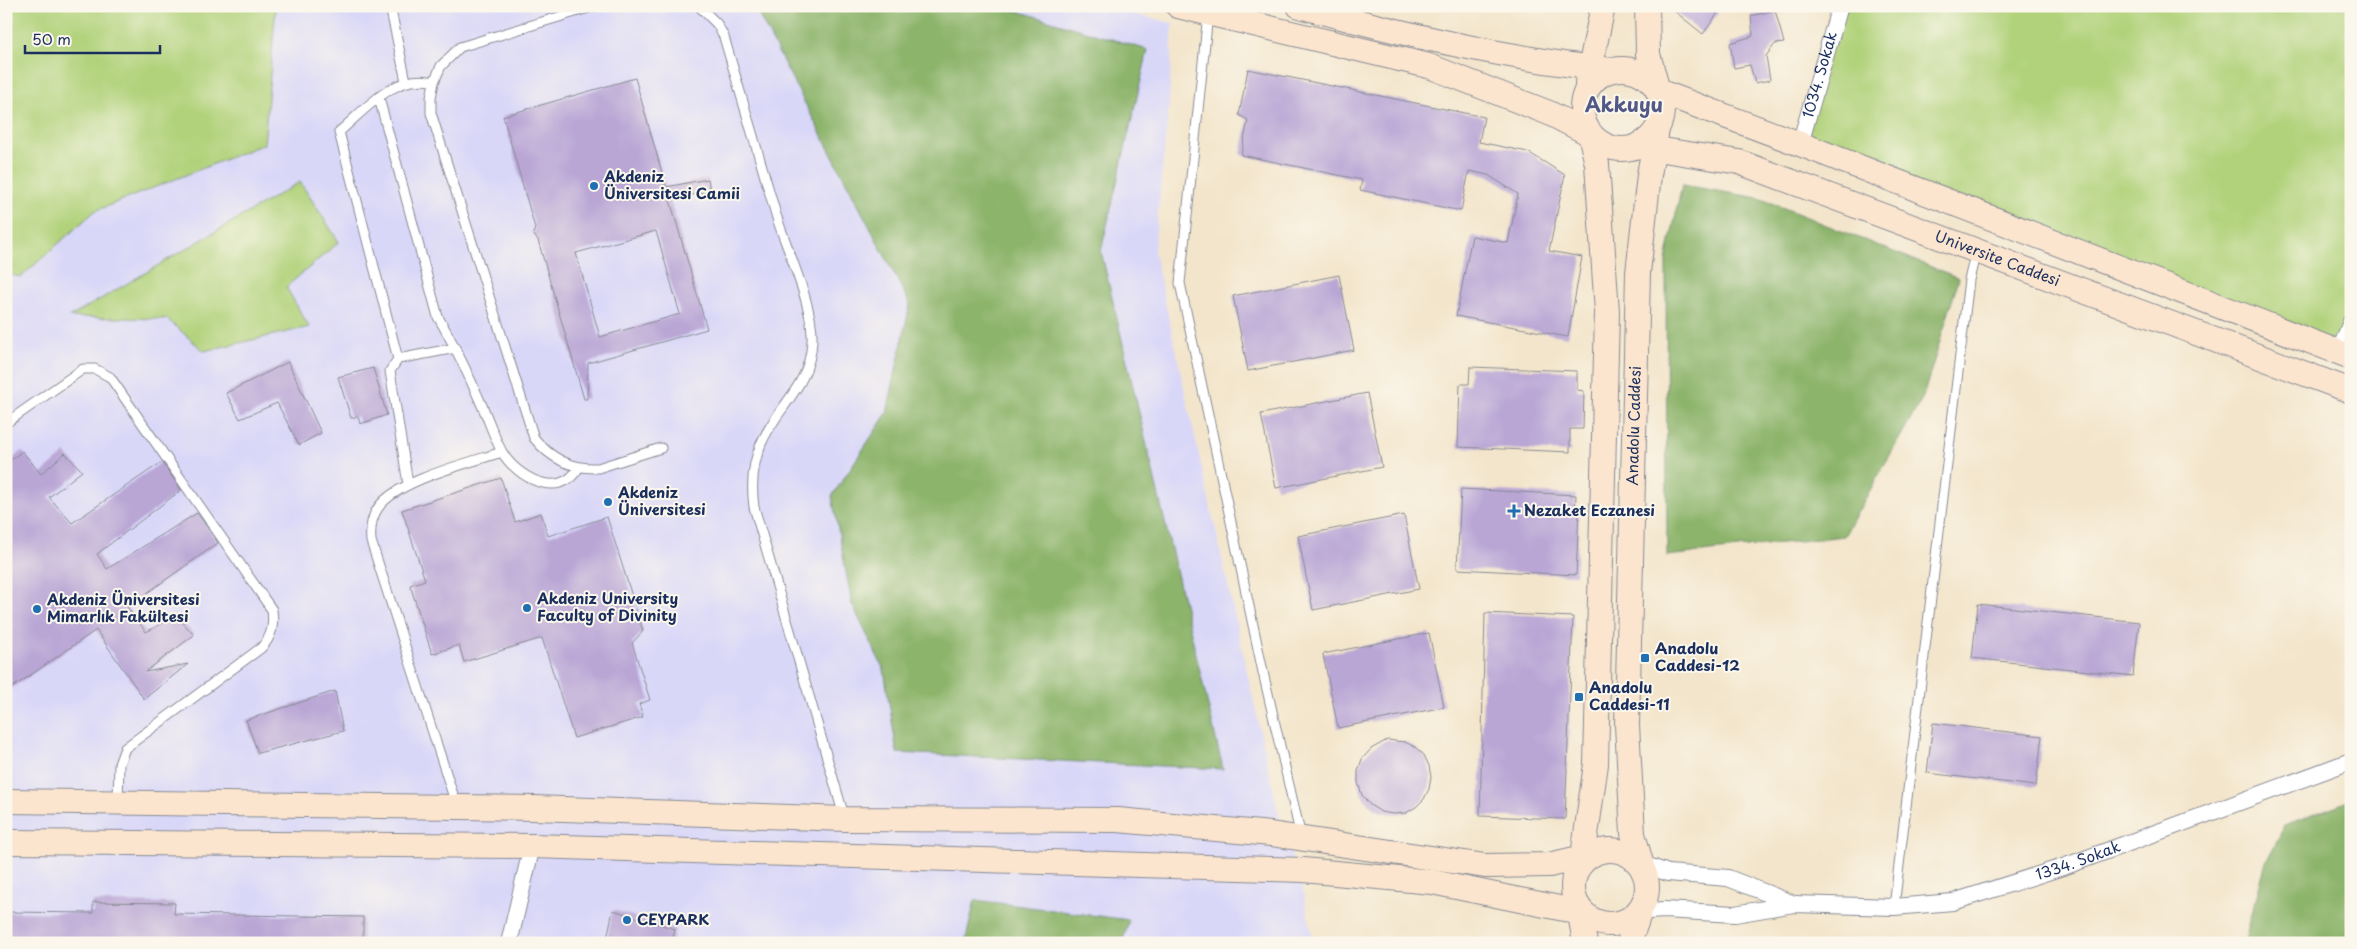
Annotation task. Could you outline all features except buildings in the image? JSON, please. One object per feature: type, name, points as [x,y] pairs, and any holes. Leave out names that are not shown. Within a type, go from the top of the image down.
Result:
[{"type":"street","points":[[1178,6],[1429,66],[1549,113],[1590,134],[1600,143],[1612,148],[1625,149],[1650,141],[1662,110],[1648,54],[1647,6]]},
{"type":"street","points":[[1299,6],[1328,10],[1486,51],[1602,69],[1626,69],[1639,73],[1650,80],[1658,91],[2345,355],[2351,322]]},
{"type":"street","points":[[1590,134],[1583,122],[1581,109],[1584,95],[1590,84],[1601,75],[1602,6]]},
{"type":"street","name":"1034. Sokak","points":[[1800,144],[1840,6]]},
{"type":"street","name":"Anadolu Caddesi","points":[[1586,859],[1596,764],[1607,312],[1597,164],[1590,134]]},
{"type":"street","name":"Anadolu Caddesi","points":[[1641,866],[1633,834],[1626,725],[1638,273],[1650,141]]},
{"type":"street","name":"Universite Caddesi","points":[[1650,141],[1739,162],[2351,391]]},
{"type":"street","name":"1334. Sokak","points":[[1637,913],[1664,910],[1735,914],[1794,904],[1894,907],[1953,902],[2056,869],[2351,761]]},
{"type":"street","points":[[6,801],[457,807],[845,819],[1118,820],[1271,834],[1485,866],[1549,865],[1586,859],[1603,851],[1615,851],[1627,855],[1641,866],[1646,890],[1628,943]]},
{"type":"street","points":[[6,842],[532,846],[1303,870],[1432,882],[1582,913],[1598,922],[1610,924],[1622,922],[1637,913]]},
{"type":"street","points":[[509,943],[532,846]]},
{"type":"street","points":[[1585,943],[1582,913],[1574,897],[1573,885],[1576,873],[1586,859]]},
{"type":"street","name":"1334. Sokak","points":[[1641,866],[1668,873],[1728,878],[1794,904]]},
{"type":"lane","points":[[390,6],[406,81]]},
{"type":"lane","points":[[594,6],[460,47],[441,66],[434,82],[431,113],[534,438],[550,455],[559,461],[579,467],[598,468],[661,448]]},
{"type":"lane","points":[[699,6],[716,24],[724,37],[777,217],[812,322],[812,341],[806,373],[761,443],[754,468],[752,493],[754,507],[845,819]]},
{"type":"lane","points":[[1208,14],[1180,283],[1263,672],[1302,839]]},
{"type":"lane","points":[[398,359],[339,132],[397,85],[415,79],[434,82]]},
{"type":"lane","points":[[379,98],[438,317],[456,348],[502,452],[522,473],[549,485],[570,480],[579,467]]},
{"type":"lane","points":[[1894,907],[1969,280],[1976,251]]},
{"type":"lane","points":[[408,484],[390,371],[398,359],[456,348]]},
{"type":"lane","points":[[6,423],[83,369],[95,369],[110,377],[272,610],[274,622],[267,641],[261,648],[125,748],[119,764],[118,802]]},
{"type":"lane","points":[[457,807],[371,541],[371,524],[378,508],[385,500],[408,484],[502,452]]},
{"type":"shaded area","name":"Akdeniz Üniversitesi","points":[[6,6],[1097,6],[1173,23],[1169,102],[1154,252],[1280,820],[1302,887],[1314,943],[6,943]]},
{"type":"green space","points":[[6,6],[276,6],[264,144],[95,211],[21,277],[6,274]]},
{"type":"green space","points":[[754,6],[1001,6],[1148,50],[1101,251],[1223,769],[897,753],[884,670],[852,604],[832,496],[887,413],[910,304]]},
{"type":"green space","points":[[1840,6],[2351,6],[2351,322],[2339,353],[1800,144]]},
{"type":"green space","points":[[300,182],[339,242],[286,287],[309,327],[204,351],[167,319],[70,317]]},
{"type":"green space","points":[[1682,185],[1759,198],[1959,278],[1923,397],[1844,536],[1667,556],[1666,260]]},
{"type":"green space","points":[[2351,800],[2351,943],[2244,943],[2266,862],[2285,825]]},
{"type":"green space","points":[[975,900],[1129,920],[1122,943],[965,943]]},
{"type":"place","name":"Akdeniz Üniversitesi Camii","points":[[594,186]]},
{"type":"place","name":"Akdeniz Üniversitesi","points":[[608,502]]},
{"type":"place","name":"Nezaket Eczanesi","points":[[1514,511]]},
{"type":"place","name":"Akdeniz University Faculty of Divinity","points":[[527,608]]},
{"type":"place","name":"Akdeniz Üniversitesi Mimarlık Fakültesi","points":[[37,609]]},
{"type":"place","name":"Anadolu Caddesi-12","points":[[1645,658]]},
{"type":"place","name":"Anadolu Caddesi-11","points":[[1579,697]]},
{"type":"place","name":"CEYPARK","points":[[627,920]]},
{"type":"district","name":"Akkuyu","points":[[1624,105]]}]
